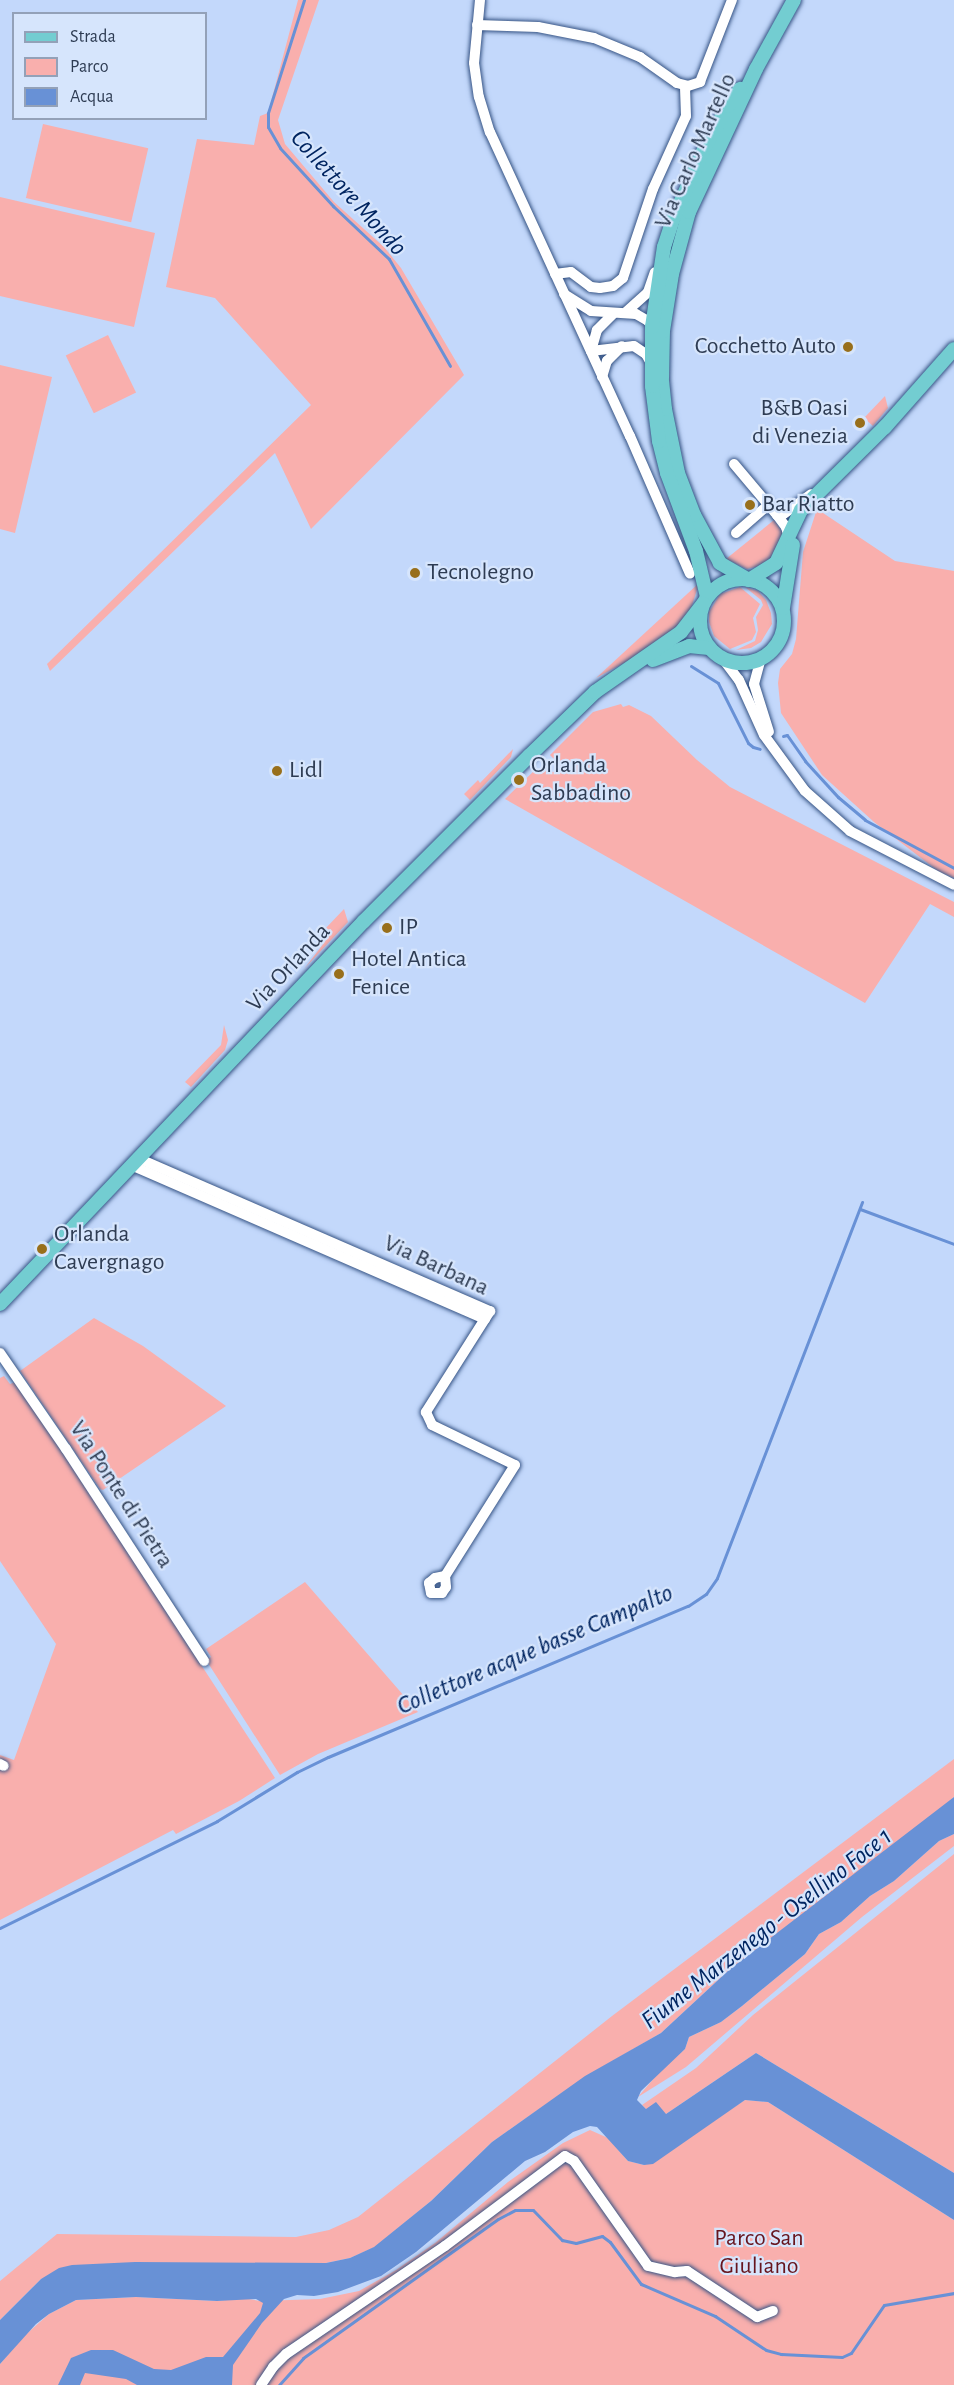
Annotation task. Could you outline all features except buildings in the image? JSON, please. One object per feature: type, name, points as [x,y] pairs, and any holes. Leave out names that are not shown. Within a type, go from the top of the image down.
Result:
[{"type":"main road","name":"Via Carlo Martello","points":[[749,580],[720,563],[694,515],[676,465],[663,378],[663,331],[672,274],[689,212],[756,69],[794,0]]},
{"type":"main road","name":"Via Carlo Martello","points":[[705,601],[696,551],[667,473],[659,441],[651,363],[652,327],[664,247],[688,184],[728,106],[756,69]]},
{"type":"main road","points":[[809,500],[793,543],[782,610],[783,626],[778,641],[761,658],[738,663],[723,658],[709,648],[700,628],[705,601],[725,582],[749,580],[776,563],[796,518],[809,500],[885,427],[954,348]]},
{"type":"main road","points":[[749,580],[770,590],[782,610]]},
{"type":"main road","name":"Via Orlanda","points":[[0,1305],[364,921],[552,732],[595,692],[681,632],[705,601]]},
{"type":"main road","name":"Via Orlanda","points":[[621,674],[680,648],[709,648]]},
{"type":"street","points":[[480,0],[474,63],[483,113],[690,574]]},
{"type":"street","points":[[477,25],[538,27],[594,38],[640,57],[677,84],[685,86],[700,82],[732,0]]},
{"type":"street","points":[[555,274],[571,272],[591,286],[600,288],[614,286],[623,278],[653,189],[686,116],[685,86]]},
{"type":"street","name":"Via Carlo Martello","points":[[626,312],[648,292],[664,247]]},
{"type":"street","points":[[563,294],[585,308],[608,313]]},
{"type":"street","points":[[576,321],[608,313],[626,312],[640,316],[652,327]]},
{"type":"street","points":[[608,313],[597,330],[591,351],[622,346],[637,347],[651,363]]},
{"type":"street","name":"Via Carlo Martello","points":[[652,327],[657,339],[661,415],[676,465]]},
{"type":"street","points":[[602,376],[607,361],[622,346]]},
{"type":"street","points":[[734,464],[777,515],[786,527],[789,537]]},
{"type":"street","points":[[777,515],[781,516],[819,490]]},
{"type":"street","points":[[736,533],[768,505]]},
{"type":"street","points":[[723,658],[739,680],[773,747],[805,790],[850,831],[954,885]]},
{"type":"street","points":[[761,658],[754,684],[773,747]]},
{"type":"street","name":"Via Barbana","points":[[136,1163],[485,1319],[426,1412],[432,1425],[515,1466],[445,1576]]},
{"type":"street","name":"Via Ponte di Pietra","points":[[0,1353],[66,1449],[204,1662]]},
{"type":"street","points":[[261,2385],[273,2367],[286,2354],[445,2246],[566,2156],[574,2161],[648,2266],[675,2272],[687,2271],[757,2317],[773,2310]]},
{"type":"green space","points":[[298,0],[319,0],[278,120],[285,144],[334,202],[384,247],[401,268],[464,375],[311,529],[275,453],[50,671],[47,664],[311,405],[215,298],[166,287],[197,139],[254,145],[260,116],[268,113]]},
{"type":"green space","points":[[43,124],[148,148],[131,222],[26,198]]},
{"type":"green space","points":[[0,197],[155,233],[134,327],[0,296]]},
{"type":"green space","points":[[108,335],[136,393],[94,413],[66,356]]},
{"type":"green space","points":[[0,365],[52,377],[15,533],[0,529]]},
{"type":"green space","points":[[885,396],[888,408],[873,426],[864,418]]},
{"type":"green space","points":[[817,509],[895,561],[954,571],[954,878],[938,871],[874,822],[822,775],[781,713],[778,683],[780,669],[792,654],[796,639],[803,552]]},
{"type":"green space","points":[[774,520],[783,533],[772,558],[760,566],[747,569],[726,559]]},
{"type":"green space","points":[[699,583],[691,609],[680,626],[641,654],[596,678]]},
{"type":"green space","points":[[740,587],[760,604],[753,618],[756,632],[752,640],[730,649],[714,636],[709,622],[709,612],[720,594]]},
{"type":"green space","points":[[745,587],[758,591],[766,600],[772,624],[761,642],[751,648],[736,650],[755,641],[758,630],[756,617],[763,605],[761,600]]},
{"type":"green space","points":[[621,704],[623,707],[629,705],[651,716],[697,760],[730,787],[954,902],[954,917],[930,904],[865,1003],[505,799],[536,769],[554,772],[556,761],[550,755],[593,712]]},
{"type":"green space","points":[[513,749],[511,757],[470,800],[464,794],[478,780],[480,783]]},
{"type":"green space","points":[[344,909],[348,922],[304,969],[330,935],[325,929]]},
{"type":"green space","points":[[224,1025],[228,1040],[225,1050],[191,1087],[185,1082],[221,1045]]},
{"type":"green space","points":[[94,1318],[143,1346],[226,1406],[103,1490],[100,1489],[20,1371]]},
{"type":"green space","points":[[4,1376],[10,1384],[15,1382],[46,1427],[275,1778],[239,1801],[176,1834],[173,1830],[0,1920],[0,1755],[14,1760],[56,1644],[0,1561],[0,1378]]},
{"type":"green space","points":[[305,1582],[418,1712],[318,1754],[280,1775],[206,1660],[211,1657],[206,1649]]},
{"type":"green space","points":[[954,1759],[954,1797],[935,1814],[730,1969],[661,2033],[585,2077],[492,2142],[431,2201],[375,2247],[350,2258],[326,2263],[92,2264],[41,2279],[0,2320],[0,2281],[57,2234],[296,2237],[329,2230],[358,2217],[612,2016]]},
{"type":"green space","points":[[954,1834],[954,1846],[862,1917],[686,2067],[638,2097],[661,2070],[685,2049],[689,2037],[721,2022],[742,2006],[805,1954],[819,1934],[841,1922],[870,1896],[894,1881],[939,1841]]},
{"type":"green space","points":[[954,1854],[954,2173],[756,2053],[666,2114],[646,2109],[642,2105],[696,2068],[753,2015]]},
{"type":"green space","name":"Parco San Giuliano","points":[[745,2100],[768,2102],[954,2220],[954,2385],[0,2385],[0,2364],[23,2337],[49,2314],[76,2300],[136,2297],[217,2301],[243,2298],[260,2301],[320,2299],[359,2291],[396,2270],[435,2243],[508,2182],[563,2143],[590,2130],[608,2138],[628,2161],[644,2165]]},
{"type":"water","points":[[954,1797],[954,1834],[939,1841],[894,1881],[870,1896],[841,1922],[819,1934],[805,1954],[742,2006],[721,2022],[689,2037],[685,2049],[641,2091],[637,2100],[646,2109],[656,2102],[666,2114],[756,2053],[954,2173],[954,2220],[768,2102],[745,2100],[653,2164],[644,2165],[628,2161],[597,2127],[590,2126],[573,2132],[545,2152],[525,2161],[416,2252],[381,2276],[338,2292],[314,2296],[297,2295],[284,2299],[262,2323],[233,2365],[232,2385],[137,2385],[126,2379],[85,2373],[80,2385],[58,2385],[71,2358],[91,2350],[113,2350],[154,2369],[171,2370],[206,2357],[223,2357],[260,2313],[263,2303],[256,2299],[217,2301],[136,2297],[76,2300],[49,2314],[36,2324],[0,2364],[0,2320],[41,2279],[59,2268],[72,2265],[135,2262],[326,2263],[350,2258],[374,2247],[431,2201],[492,2142],[585,2076],[661,2033],[730,1969]]},
{"type":"waterway","name":"Collettore Mondo","points":[[304,0],[268,113],[268,127],[280,148],[333,206],[389,259],[450,366]]},
{"type":"waterway","name":"Collettore Mondo","points":[[691,666],[718,683],[748,743],[760,749]]},
{"type":"waterway","name":"Collettore Mondo","points":[[783,736],[787,735],[805,761],[838,797],[865,820],[954,868]]},
{"type":"waterway","name":"Collettore acque basse Campalto","points":[[0,1928],[217,1821],[297,1772],[328,1757],[688,1606],[706,1594],[717,1578],[862,1202]]},
{"type":"waterway","points":[[860,1209],[954,1244]]},
{"type":"waterway","points":[[279,2385],[303,2358],[498,2219],[515,2210],[533,2210],[562,2240],[576,2243],[602,2236],[610,2242],[641,2284],[715,2316],[766,2350],[781,2354],[842,2357],[851,2353],[884,2305],[954,2293]]},
{"type":"place","name":"Cocchetto Auto","points":[[848,347]]},
{"type":"place","name":"B&B Oasi di Venezia","points":[[860,423]]},
{"type":"place","name":"Bar Riatto","points":[[750,505]]},
{"type":"place","name":"Tecnolegno","points":[[415,573]]},
{"type":"place","name":"Lidl","points":[[277,771]]},
{"type":"place","name":"Orlanda Sabbadino","points":[[519,780]]},
{"type":"place","name":"IP","points":[[387,928]]},
{"type":"place","name":"Hotel Antica Fenice","points":[[339,974]]},
{"type":"place","name":"Orlanda Cavergnago","points":[[42,1249]]},
{"type":"water label","name":"Fiume Marzenego - Osellino Foce 1","points":[[767,1929]]}]
